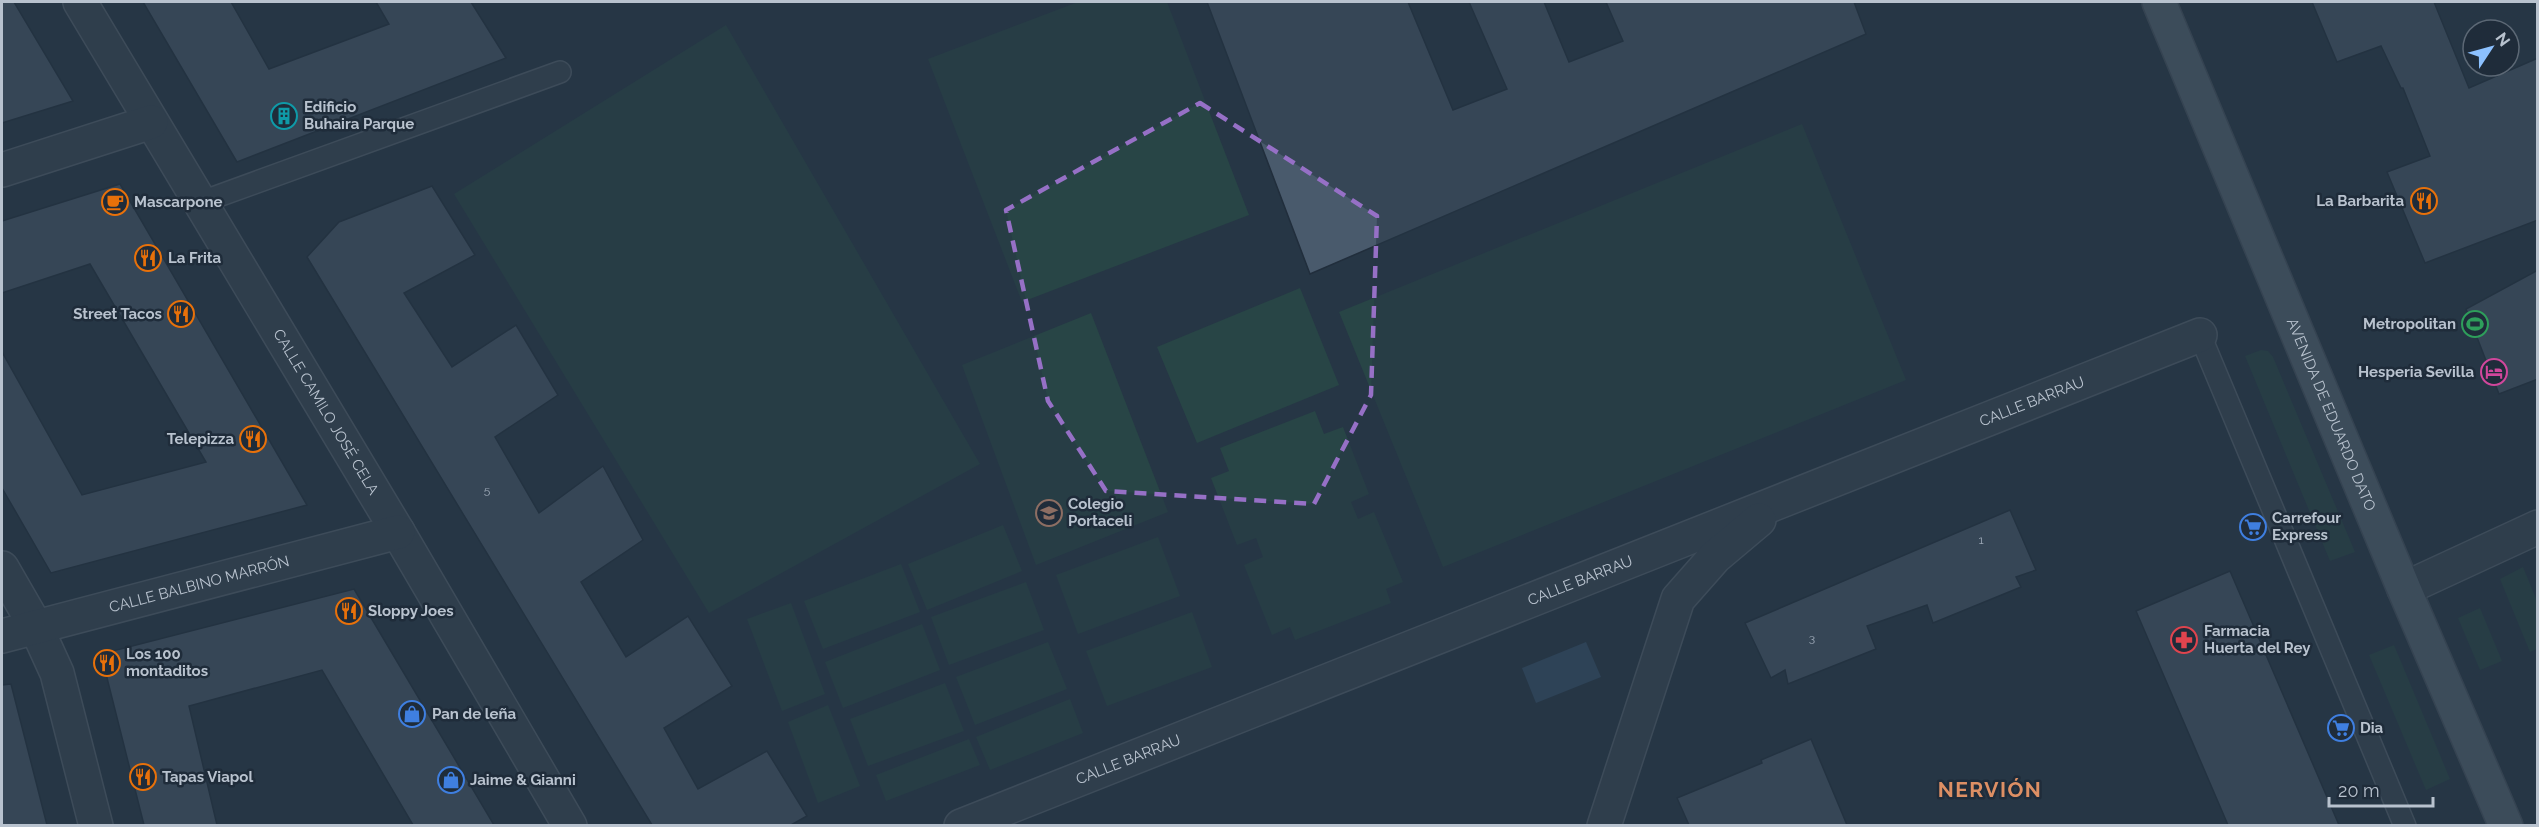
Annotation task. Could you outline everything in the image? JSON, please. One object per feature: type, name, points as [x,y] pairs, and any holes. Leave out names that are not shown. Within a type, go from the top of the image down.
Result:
[{"type":"main road","name":"AVENIDA DE EDUARDO DATO","points":[[2159,2],[2404,589],[2506,825]]},
{"type":"street","name":"CALLE CAMILO JOSÉ CELA","points":[[80,2],[398,532],[570,825]]},
{"type":"street","points":[[2,170],[151,122]]},
{"type":"street","name":"CALLE BARRAU","points":[[961,825],[2200,336]]},
{"type":"street","points":[[1604,825],[1678,598],[1715,557],[1781,501]]},
{"type":"street","points":[[2404,589],[2538,527]]},
{"type":"street","name":"CALLE BALBINO MARRÓN","points":[[2,636],[398,532]]},
{"type":"street","points":[[1637,558],[1666,575],[1678,598]]},
{"type":"street","points":[[2,568],[36,627],[57,673],[96,825]]},
{"type":"lane","points":[[199,203],[560,72]]},
{"type":"lane","points":[[2200,336],[2405,825]]},
{"type":"highlighted area","points":[[1200,103],[1377,216],[1371,395],[1314,504],[1106,491],[1048,401],[1006,210]]},
{"type":"green space","points":[[1078,2],[1167,2],[1249,215],[1022,302],[928,59]]},
{"type":"green space","points":[[726,25],[980,464],[709,613],[454,194]]},
{"type":"green space","points":[[1802,124],[1906,380],[1443,567],[1339,312]]},
{"type":"green space","points":[[1300,288],[1339,385],[1197,443],[1157,347]]},
{"type":"green space","points":[[1091,313],[1168,512],[1036,565],[962,365]]},
{"type":"green space","points":[[2261,350],[2268,351],[2273,357],[2355,552],[2330,561],[2245,356]]},
{"type":"green space","points":[[1315,411],[1324,434],[1343,427],[1369,494],[1351,502],[1358,519],[1374,512],[1403,582],[1386,589],[1391,603],[1295,640],[1290,627],[1272,635],[1244,565],[1263,557],[1256,538],[1237,545],[1211,478],[1229,471],[1220,448]]},
{"type":"green space","points":[[1003,525],[1022,571],[927,610],[908,564]]},
{"type":"green space","points":[[1158,537],[1180,596],[1078,634],[1056,575]]},
{"type":"green space","points":[[901,564],[920,612],[823,649],[804,601]]},
{"type":"green space","points":[[2523,567],[2537,601],[2537,649],[2530,652],[2500,579]]},
{"type":"green space","points":[[1026,582],[1044,630],[949,665],[931,617]]},
{"type":"green space","points":[[791,603],[825,694],[782,711],[747,619]]},
{"type":"green space","points":[[2480,608],[2502,661],[2480,670],[2458,618]]},
{"type":"green space","points":[[1192,612],[1212,667],[1107,706],[1086,651]]},
{"type":"green space","points":[[922,624],[940,670],[843,708],[825,662]]},
{"type":"green space","points":[[1048,642],[1067,689],[975,725],[956,677]]},
{"type":"green space","points":[[2394,645],[2450,779],[2426,790],[2369,655]]},
{"type":"green space","points":[[945,683],[964,731],[868,766],[850,719]]},
{"type":"green space","points":[[1070,699],[1083,733],[990,770],[976,737]]},
{"type":"green space","points":[[828,705],[860,786],[818,803],[788,722]]},
{"type":"green space","points":[[969,739],[980,765],[886,801],[876,775]]},
{"type":"water","points":[[1586,642],[1601,677],[1536,703],[1522,668]]},
{"type":"building","points":[[2,2],[14,2],[73,101],[2,123]]},
{"type":"building","name":"Edificio Buhaira Parque","points":[[143,2],[231,2],[269,69],[389,24],[376,2],[471,2],[506,58],[237,162]]},
{"type":"building","points":[[1207,2],[1408,2],[1453,110],[1507,89],[1469,2],[1544,2],[1569,62],[1623,41],[1606,2],[1854,2],[1866,34],[1310,274]]},
{"type":"building","points":[[2312,2],[2434,2],[2461,68],[2461,78],[2465,78],[2469,88],[2492,78],[2521,78],[2521,65],[2538,58],[2538,220],[2425,263],[2387,172],[2430,156],[2403,88],[2381,46],[2337,62]]},
{"type":"building","points":[[120,184],[307,505],[51,573],[2,488],[2,352],[82,495],[206,462],[90,264],[2,293],[2,221]]},
{"type":"building","points":[[432,186],[475,255],[404,293],[452,367],[516,325],[558,395],[495,437],[539,513],[603,466],[643,540],[581,582],[626,657],[688,616],[732,686],[664,728],[698,789],[767,751],[807,816],[791,825],[652,825],[307,257],[339,222]]},
{"type":"building","points":[[2538,270],[2538,379],[2499,394],[2466,309]]},
{"type":"building","points":[[2010,510],[2036,570],[2016,577],[2021,587],[1933,623],[1927,605],[1867,626],[1876,649],[1788,684],[1785,670],[1771,678],[1745,623]]},
{"type":"building","points":[[2230,571],[2339,825],[2228,825],[2136,611]]},
{"type":"building","points":[[354,589],[494,825],[413,825],[322,670],[189,706],[217,825],[144,825],[101,654]]},
{"type":"building","points":[[11,684],[47,825],[2,825],[2,685]]},
{"type":"building","points":[[1811,739],[1847,825],[1689,825],[1677,798],[1762,763],[1761,760]]},
{"type":"place","name":"Edificio Buhaira Parque","points":[[284,116]]},
{"type":"place","name":"La Barbarita","points":[[2424,201]]},
{"type":"place","name":"Mascarpone","points":[[115,202]]},
{"type":"place","name":"La Frita","points":[[148,258]]},
{"type":"place","name":"Street Tacos","points":[[181,314]]},
{"type":"place","name":"Metropolitan","points":[[2475,324]]},
{"type":"place","name":"Hesperia Sevilla","points":[[2494,372]]},
{"type":"place","name":"Telepizza","points":[[253,439]]},
{"type":"place","name":"Colegio Portaceli","points":[[1049,513]]},
{"type":"place","name":"Carrefour Express","points":[[2253,527]]},
{"type":"place","name":"Sloppy Joes","points":[[349,611]]},
{"type":"place","name":"Farmacia Huerta del Rey","points":[[2184,640]]},
{"type":"place","name":"Los 100 montaditos","points":[[107,663]]},
{"type":"place","name":"Pan de leña","points":[[412,714]]},
{"type":"place","name":"Dia","points":[[2341,728]]},
{"type":"place","name":"Tapas Viapol","points":[[143,777]]},
{"type":"place","name":"Jaime & Gianni","points":[[451,780]]},
{"type":"district","name":"NERVIÓN","points":[[1990,790]]}]
